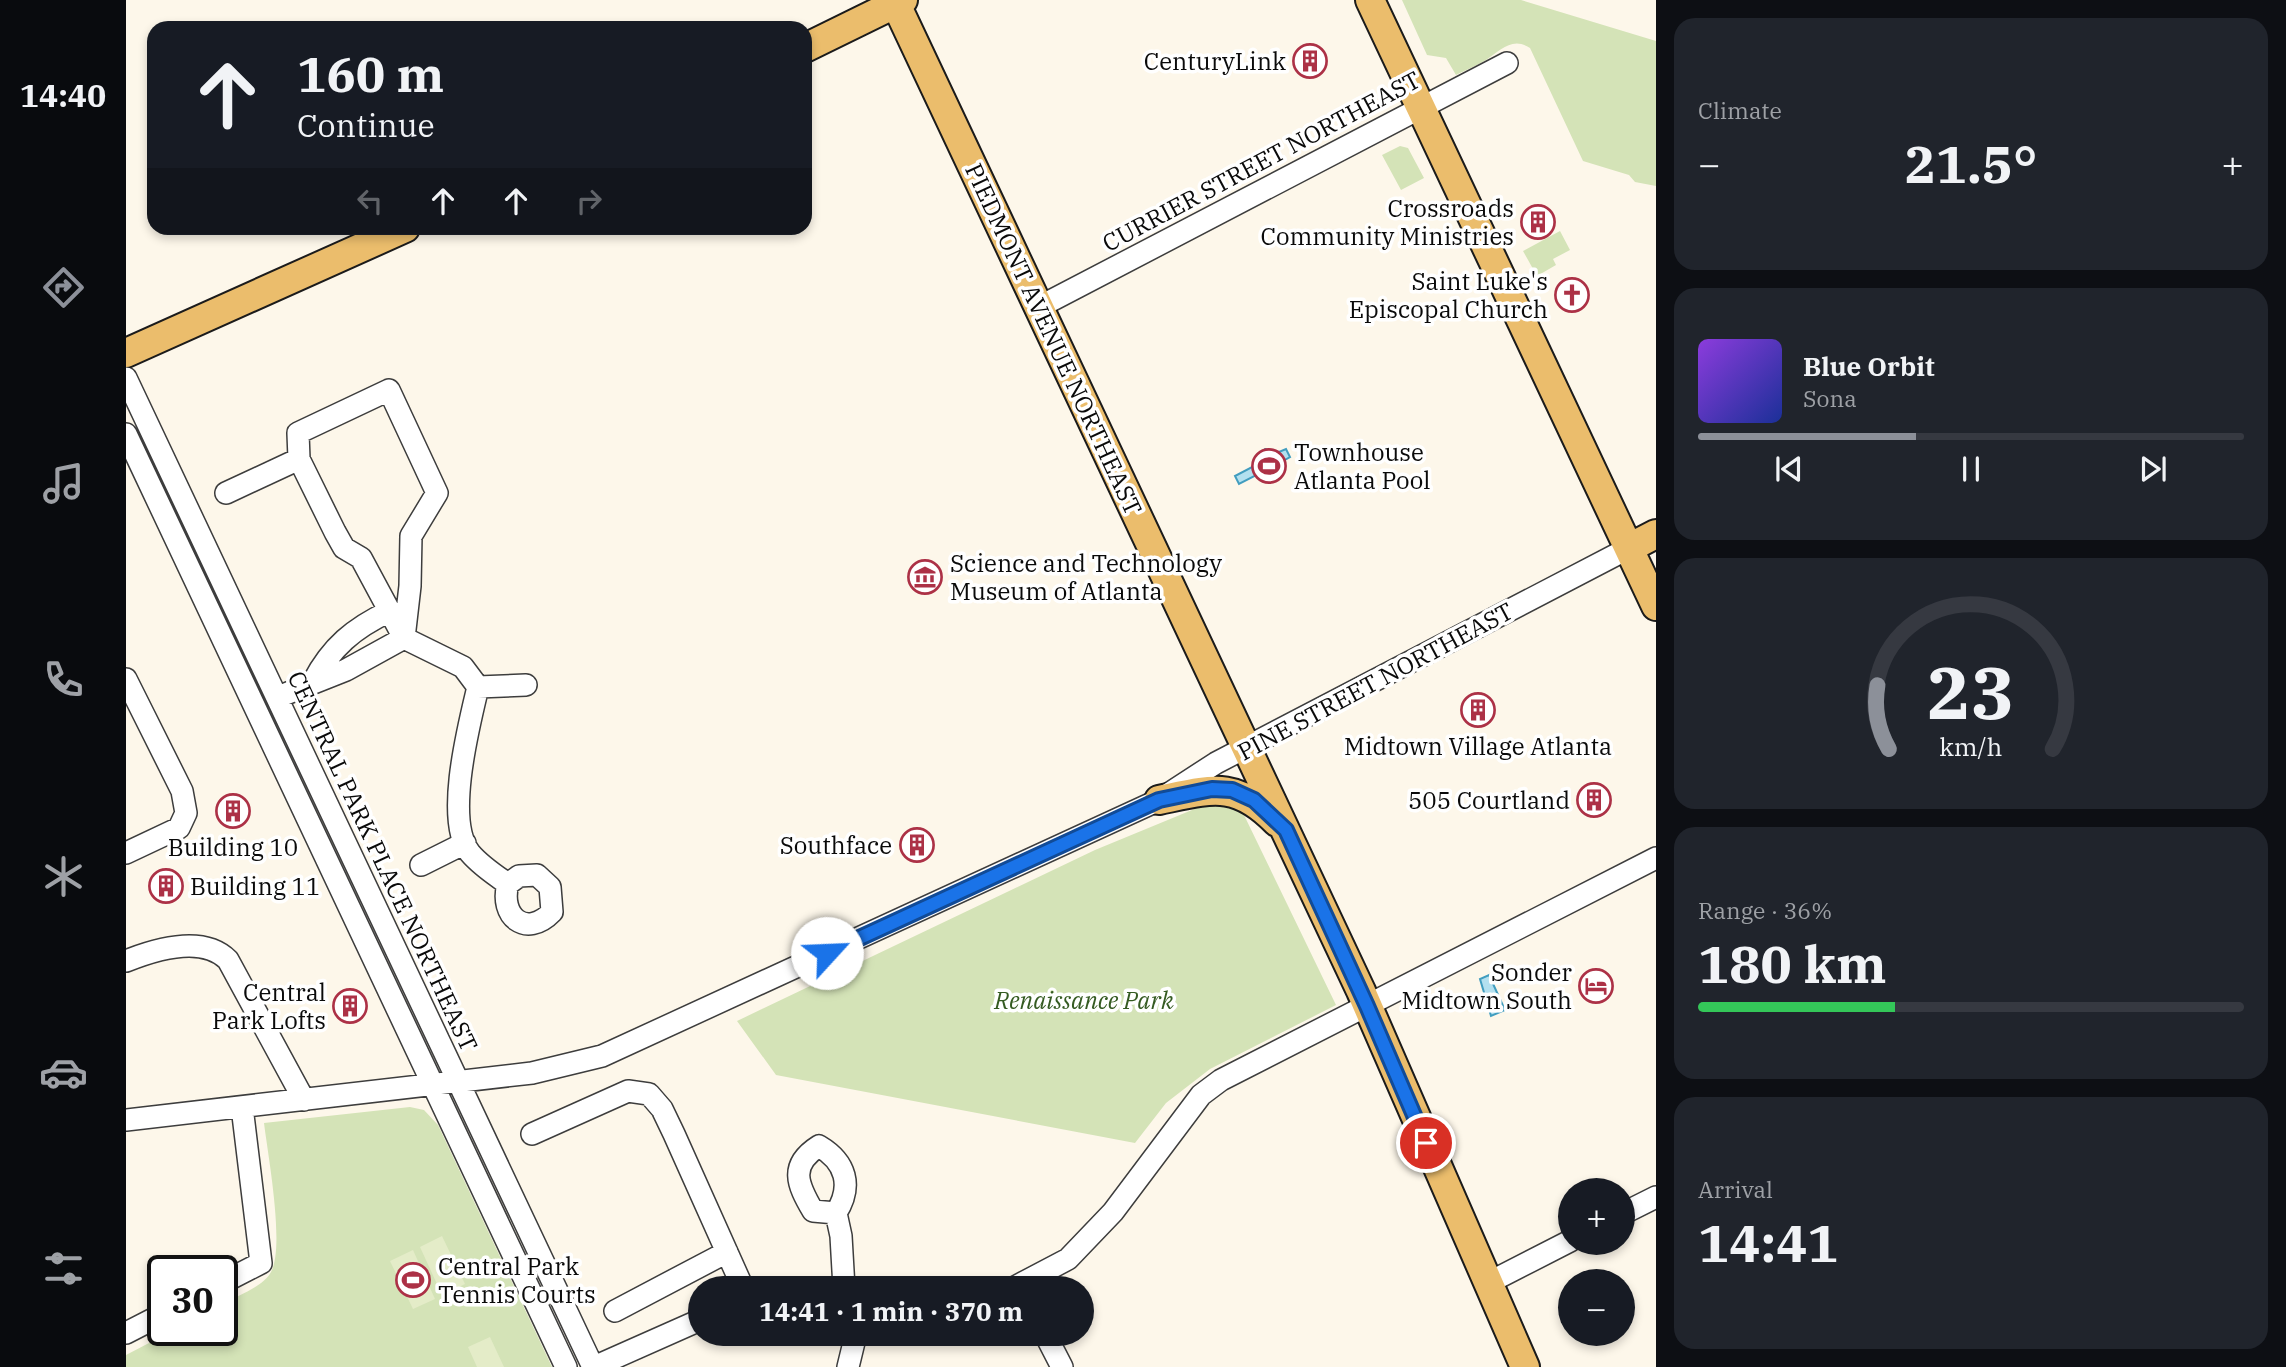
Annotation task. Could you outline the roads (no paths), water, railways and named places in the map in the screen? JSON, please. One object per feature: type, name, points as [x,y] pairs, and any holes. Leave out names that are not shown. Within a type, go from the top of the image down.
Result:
[{"type":"main road","points":[[1370,0],[1656,606]]},
{"type":"main road","points":[[812,44],[898,1]]},
{"type":"main road","name":"PIEDMONT AVENUE NORTHEAST","points":[[898,1],[1367,1006],[1525,1367]]},
{"type":"main road","points":[[126,353],[389,235]]},
{"type":"main road","name":"PINE STREET NORTHEAST","points":[[1629,548],[1656,534]]},
{"type":"main road","points":[[1159,800],[1212,789],[1232,790],[1254,800],[1286,830]]},
{"type":"street","name":"CURRIER STREET NORTHEAST","points":[[1039,307],[1507,63]]},
{"type":"street","name":"CENTRAL PARK PLACE NORTHEAST","points":[[126,378],[594,1367]]},
{"type":"street","points":[[404,638],[410,586],[411,536],[437,493],[390,390],[298,433],[299,459],[344,548],[361,558],[404,638],[463,667],[478,687],[462,757],[459,818],[465,843],[476,859],[508,884]]},
{"type":"street","name":"CENTRAL PARK PLACE NORTHEAST","points":[[126,434],[566,1367]]},
{"type":"street","points":[[226,494],[299,459]]},
{"type":"street","name":"PINE STREET NORTHEAST","points":[[126,1120],[532,1073],[602,1056],[1159,800],[1247,747],[1629,548]]},
{"type":"street","points":[[278,697],[320,679],[361,647],[390,611]]},
{"type":"street","points":[[320,679],[323,663],[344,637],[361,647],[404,638]]},
{"type":"street","points":[[478,687],[526,685]]},
{"type":"street","points":[[126,853],[179,828],[186,813],[182,791],[129,692]]},
{"type":"street","points":[[421,865],[465,843]]},
{"type":"street","points":[[1037,1276],[1074,1254],[1113,1212],[1203,1092],[1221,1080],[1656,858]]},
{"type":"street","points":[[126,961],[175,947],[198,946],[220,951],[228,960],[304,1100]]},
{"type":"street","points":[[532,1134],[628,1091],[649,1094],[662,1109],[738,1276]]},
{"type":"street","points":[[238,1275],[261,1263],[242,1107]]},
{"type":"street","points":[[1635,1208],[1656,1197]]},
{"type":"street","points":[[836,1213],[841,1236],[843,1276]]},
{"type":"street","points":[[1488,1283],[1558,1247]]},
{"type":"street","points":[[614,1311],[727,1252]]},
{"type":"street","points":[[126,1334],[147,1323]]},
{"type":"street","points":[[594,1367],[688,1325]]},
{"type":"street","points":[[848,1367],[853,1346]]},
{"type":"street","points":[[1051,1346],[1062,1367]]},
{"type":"water","name":"Townhouse Atlanta Pool","points":[[1265,449],[1279,452],[1286,449],[1290,457],[1283,461],[1282,472],[1275,475],[1264,471],[1239,484],[1235,476],[1260,463]]},
{"type":"water","points":[[1489,975],[1505,1010],[1491,1016],[1480,979]]},
{"type":"place","name":"CenturyLink","points":[[1310,61]]},
{"type":"place","name":"Crossroads Community Ministries","points":[[1538,222]]},
{"type":"place","name":"Saint Luke's Episcopal Church","points":[[1572,295]]},
{"type":"place","name":"Townhouse Atlanta Pool","points":[[1269,466]]},
{"type":"place","name":"Science and Technology Museum of Atlanta","points":[[925,577]]},
{"type":"place","name":"Midtown Village Atlanta","points":[[1478,710]]},
{"type":"place","name":"505 Courtland","points":[[1594,800]]},
{"type":"place","name":"Building 10","points":[[233,811]]},
{"type":"place","name":"Southface","points":[[917,845]]},
{"type":"place","name":"Building 11","points":[[166,886]]},
{"type":"place","name":"Sonder Midtown South","points":[[1596,986]]},
{"type":"place","name":"Central Park Lofts","points":[[350,1006]]},
{"type":"place","name":"Central Park Tennis Courts","points":[[413,1280]]},
{"type":"park label","name":"Renaissance Park","points":[[1084,1000]]}]
